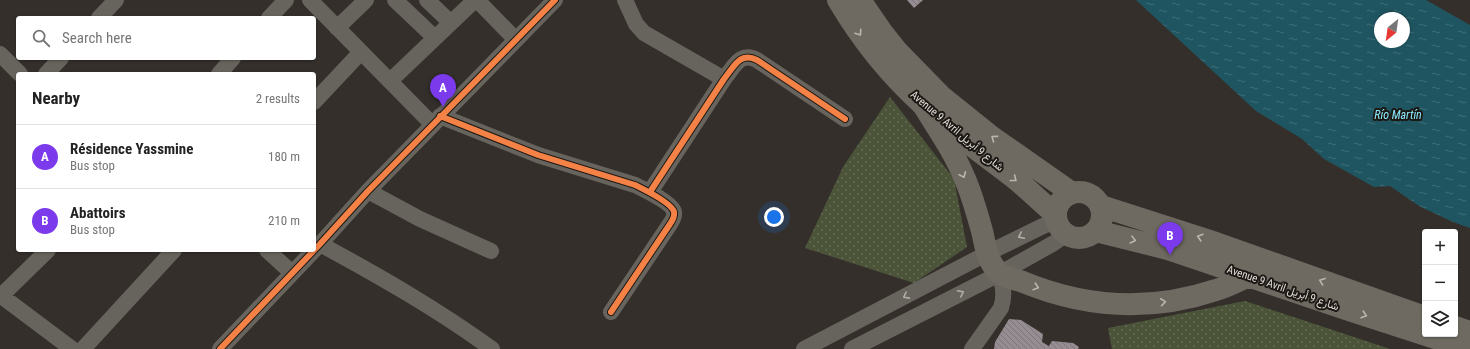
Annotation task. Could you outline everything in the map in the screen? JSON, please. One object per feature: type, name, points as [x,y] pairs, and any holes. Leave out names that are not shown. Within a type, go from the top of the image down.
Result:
[{"type":"highway","name":"Avenue 9 Avril شارع 9 أبريل","points":[[838,0],[866,42],[897,79],[923,105],[960,137],[1014,178],[1060,223]]},
{"type":"highway","name":"Avenue 9 Avril شارع 9 أبريل","points":[[860,0],[898,52],[941,96],[992,137],[1072,193],[1083,192],[1089,194],[1098,201],[1100,206],[1216,243],[1422,316]]},
{"type":"highway","points":[[923,105],[948,145],[965,179],[976,212],[986,254],[999,274],[1078,299],[1109,304],[1128,305],[1162,303],[1187,298],[1217,290],[1249,276]]},
{"type":"highway","points":[[1072,193],[1062,199],[1059,204],[1060,223],[1071,236],[1082,238],[1096,231],[1102,217],[1100,206]]},
{"type":"highway","name":"Avenue 9 Avril شارع 9 أبريل","points":[[1096,231],[1168,249],[1469,349]]},
{"type":"highway","points":[[1458,328],[1470,332]]},
{"type":"street","points":[[101,16],[116,0]]},
{"type":"street","points":[[271,16],[286,0]]},
{"type":"street","points":[[310,0],[390,81],[436,120],[538,155],[635,185],[650,192],[671,207],[674,211],[673,219],[611,312]]},
{"type":"street","points":[[337,28],[366,0]]},
{"type":"street","points":[[395,0],[435,38]]},
{"type":"street","points":[[427,0],[451,23]]},
{"type":"street","points":[[390,81],[476,0],[516,40]]},
{"type":"street","points":[[316,248],[436,120],[555,0]]},
{"type":"street","points":[[625,0],[636,24],[644,33],[724,79]]},
{"type":"street","points":[[316,100],[361,52]]},
{"type":"street","points":[[0,54],[18,72]]},
{"type":"street","points":[[650,192],[724,79],[742,58],[746,56],[751,56],[845,119]]},
{"type":"street","points":[[48,72],[59,60]]},
{"type":"street","points":[[221,72],[231,60]]},
{"type":"street","points":[[368,191],[420,220],[491,251]]},
{"type":"street","points":[[804,349],[986,254],[1043,226],[1060,223],[1054,243],[999,274],[852,349]]},
{"type":"street","points":[[320,244],[388,281],[444,315],[492,349]]},
{"type":"street","points":[[46,252],[1,296],[72,349]]},
{"type":"street","points":[[83,349],[172,252]]},
{"type":"street","points":[[269,252],[292,273]]},
{"type":"street","points":[[220,349],[312,252]]},
{"type":"street","points":[[972,349],[1003,302],[1003,283],[999,274]]},
{"type":"green space","points":[[890,97],[954,179],[967,247],[914,283],[805,248],[843,167]]},
{"type":"green space","points":[[1245,301],[1390,349],[1112,349],[1108,328]]},
{"type":"water","name":"Río Martín","points":[[1136,0],[1426,0],[1470,25],[1470,228],[1453,222],[1419,206],[1390,186],[1374,187],[1324,159],[1302,139],[1256,111]]},
{"type":"building","points":[[907,0],[923,0],[914,8]]},
{"type":"building","points":[[1009,319],[1021,320],[1043,334],[1042,342],[1049,346],[1052,341],[1073,343],[1079,347],[1078,349],[994,349],[995,342]]},
{"type":"cycle path","points":[[316,248],[368,191],[555,0]]},
{"type":"cycle path","points":[[650,192],[724,79],[734,65],[746,57],[757,60],[845,119]]},
{"type":"cycle path","points":[[440,116],[538,155],[635,185],[657,197],[672,208],[674,212],[672,222],[611,312]]},
{"type":"cycle path","points":[[220,349],[312,252]]},
{"type":"place","name":"Résidence Yassmine","points":[[443,107]]},
{"type":"place","name":"Abattoirs","points":[[1170,255]]}]
